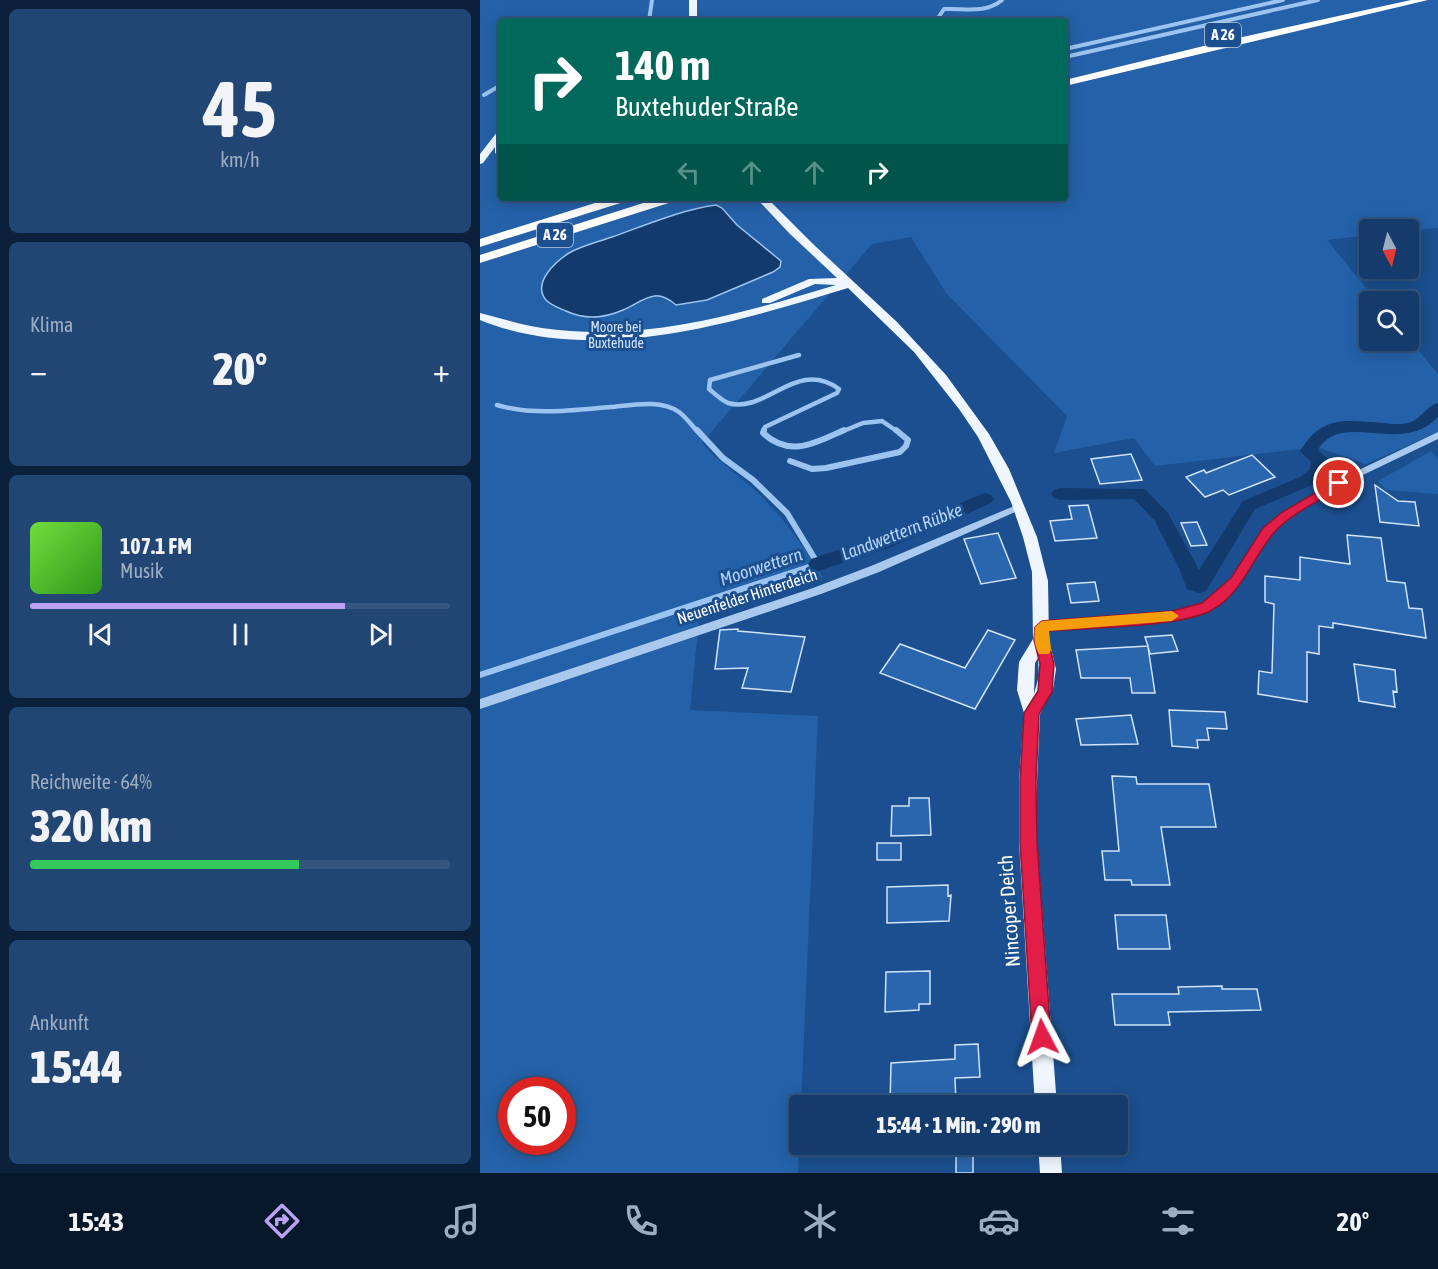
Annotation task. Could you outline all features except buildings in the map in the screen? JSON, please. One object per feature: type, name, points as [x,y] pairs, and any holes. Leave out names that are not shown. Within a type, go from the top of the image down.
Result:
[{"type":"highway","name":"A 26","points":[[1068,72],[1220,35],[1382,0]]},
{"type":"highway","name":"A 26","points":[[1068,82],[1220,45],[1423,0]]},
{"type":"highway","name":"A 26","points":[[480,243],[613,201]]},
{"type":"highway","name":"A 26","points":[[480,259],[662,201]]},
{"type":"main road","points":[[693,0],[693,18]]},
{"type":"main road","points":[[480,161],[498,137]]},
{"type":"main road","name":"Nincoper Deich","points":[[764,201],[795,235],[894,325],[947,384],[978,429],[1011,488],[1035,553],[1042,599],[1042,633],[1047,664],[1045,692],[1032,713],[1028,781],[1028,842],[1045,1095]]},
{"type":"main road","points":[[797,287],[810,273],[817,254]]},
{"type":"main road","points":[[731,317],[797,287],[819,280],[851,284]]},
{"type":"main road","points":[[480,316],[530,330],[575,337],[604,338],[673,332],[851,284]]},
{"type":"main road","points":[[1050,1155],[1051,1173]]},
{"type":"street","points":[[1042,633],[1172,616],[1206,607],[1223,595],[1236,581],[1268,531],[1285,517],[1339,483],[1438,435]]},
{"type":"street","name":"Neuenfelder Hinterdeich","points":[[480,704],[817,591],[1019,507]]},
{"type":"green space","name":"Moore bei Buxtehude","points":[[480,0],[1438,0],[1438,228],[1419,230],[1419,219],[1359,219],[1359,236],[1327,240],[1369,291],[1359,291],[1359,351],[1419,351],[1438,374],[1438,432],[1366,464],[1317,447],[1155,466],[1134,438],[1054,453],[1067,416],[946,293],[911,237],[872,244],[702,443],[777,513],[823,577],[699,619],[690,710],[818,716],[801,1095],[789,1095],[789,1155],[799,1155],[798,1173],[480,1173]]},
{"type":"green space","points":[[1431,451],[1438,459],[1438,494],[1386,490],[1378,481]]},
{"type":"shaded area","points":[[716,205],[781,261],[780,267],[707,300],[676,305],[661,296],[655,296],[643,299],[616,313],[602,316],[588,317],[573,314],[551,304],[542,293],[543,280],[547,274],[569,253],[676,214]]},
{"type":"waterway","name":"Moorwettern","points":[[649,18],[652,0]]},
{"type":"waterway","points":[[938,18],[944,9],[982,9],[1002,0]]},
{"type":"waterway","points":[[1068,48],[1283,0]]},
{"type":"waterway","points":[[1068,56],[1318,0]]},
{"type":"waterway","name":"Moorwettern","points":[[484,95],[498,87]]},
{"type":"waterway","points":[[763,432],[765,427],[837,393],[839,389],[823,381],[809,380],[795,383],[756,401],[742,404],[728,403],[720,399],[709,389],[710,380],[799,355]]},
{"type":"waterway","name":"Moorwettern","points":[[497,405],[525,410],[554,411],[637,404],[664,405],[679,412],[698,432]]},
{"type":"waterway","name":"Landwettern Rübke","points":[[1060,494],[1139,493],[1162,517],[1189,568],[1194,584],[1199,586],[1249,505],[1306,481],[1319,472],[1320,460],[1309,451],[1317,438],[1328,430],[1341,427],[1403,429],[1417,426],[1438,408]]},
{"type":"waterway","points":[[841,432],[863,423],[882,421],[898,432]]},
{"type":"waterway","name":"Moorwettern","points":[[480,675],[818,564],[787,513],[753,480],[723,458],[697,430]]},
{"type":"waterway","points":[[764,430],[763,433],[773,441],[793,446],[813,443],[844,430]]},
{"type":"waterway","points":[[790,461],[812,469],[826,468],[900,452],[908,440],[896,430]]},
{"type":"waterway","name":"Landwettern Rübke","points":[[818,564],[884,542],[985,499]]},
{"type":"slow traffic","points":[[1044,650],[1041,640],[1042,627],[1172,616]]},
{"type":"route","points":[[1042,1037],[1028,842],[1028,781],[1032,713],[1045,692],[1047,664],[1041,640],[1042,627],[1172,616],[1206,607],[1223,595],[1236,581],[1268,531],[1285,517],[1339,483]]}]
